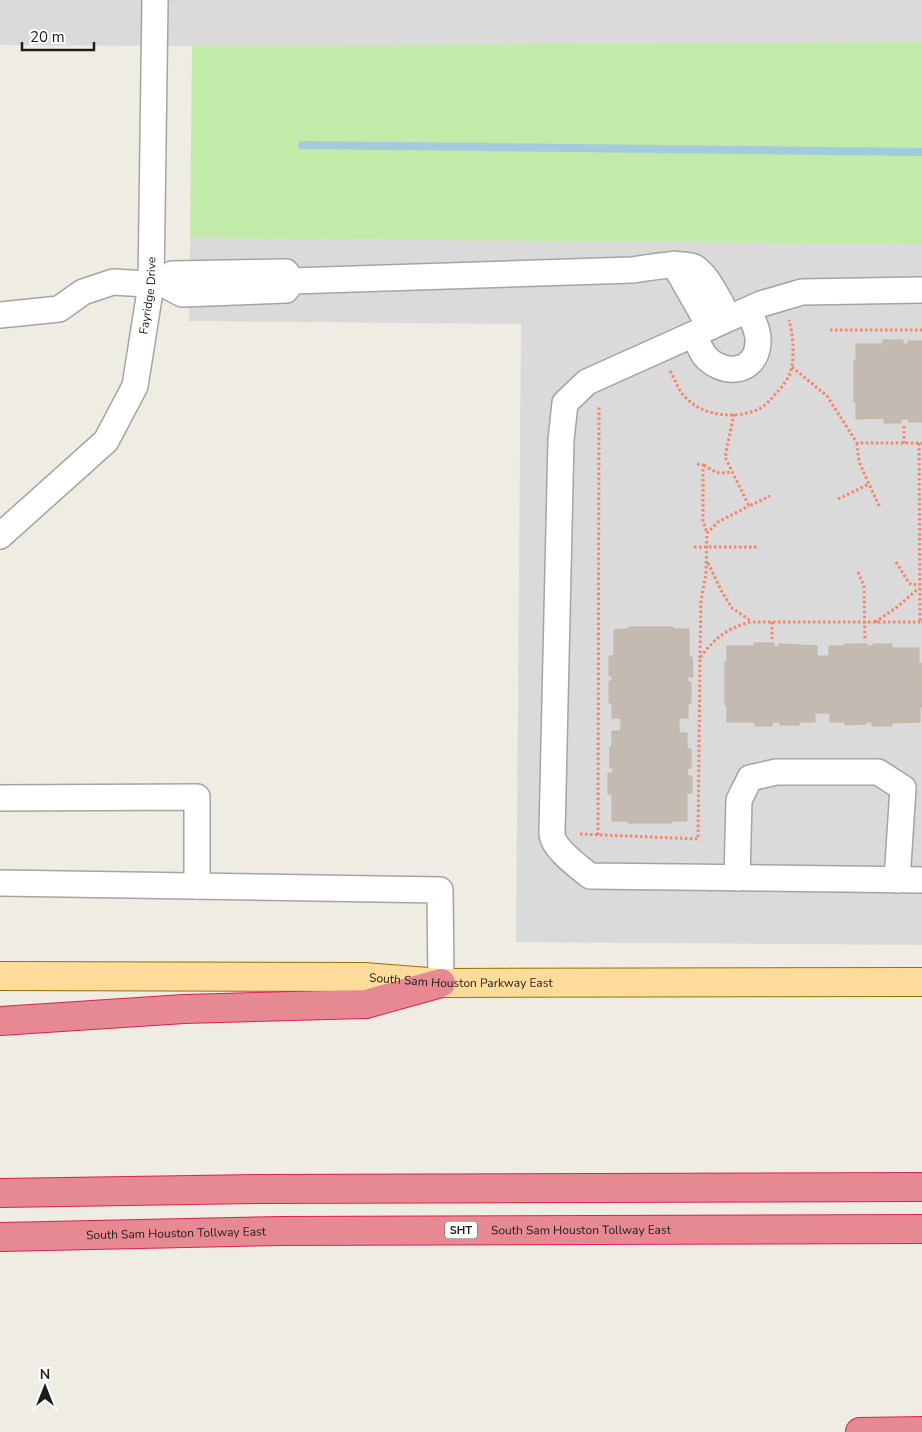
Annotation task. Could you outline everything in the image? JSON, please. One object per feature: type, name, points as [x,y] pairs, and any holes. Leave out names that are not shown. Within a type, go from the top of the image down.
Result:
[{"type":"highway","points":[[0,1021],[184,1009],[366,1004],[441,983]]},
{"type":"highway","points":[[0,1193],[260,1189],[922,1186]]},
{"type":"highway","name":"South Sam Houston Tollway East","points":[[0,1237],[281,1231],[922,1229]]},
{"type":"highway","points":[[860,1432],[922,1431]]},
{"type":"main road","name":"South Sam Houston Parkway East","points":[[0,976],[364,977],[441,983],[922,982]]},
{"type":"street","name":"Fayridge Drive","points":[[0,536],[106,441],[135,386],[158,285],[155,0]]},
{"type":"street","points":[[0,315],[59,309],[82,292],[113,282],[158,285],[172,274],[286,272],[292,281],[632,270],[674,264],[694,267],[710,283],[722,304],[702,330],[704,354],[716,366],[737,370],[747,366],[755,356],[758,343],[756,328],[748,310]]},
{"type":"street","points":[[922,290],[802,292],[761,304],[587,382],[565,403],[561,440],[552,833],[552,838],[570,861],[590,876],[922,880]]},
{"type":"street","points":[[737,878],[739,800],[750,778],[776,772],[878,772],[903,788],[897,880]]},
{"type":"street","points":[[0,798],[197,797],[197,886]]},
{"type":"street","points":[[0,883],[440,890],[441,983]]},
{"type":"path","points":[[830,330],[922,330]]},
{"type":"path","points":[[791,366],[827,396],[857,443],[859,462],[880,508]]},
{"type":"path","points":[[587,382],[599,401],[598,835]]},
{"type":"path","points":[[734,414],[725,457],[749,506]]},
{"type":"path","points":[[904,426],[904,443]]},
{"type":"path","points":[[700,658],[714,640],[732,628],[751,622],[921,622],[919,586],[921,443],[857,443]]},
{"type":"path","points":[[696,464],[703,465],[721,474],[732,472]]},
{"type":"path","points":[[552,833],[698,839],[701,600],[708,548],[707,533],[703,520],[703,465]]},
{"type":"path","points":[[838,499],[869,484]]},
{"type":"path","points":[[707,533],[718,522],[770,496]]},
{"type":"path","points":[[694,548],[757,547]]},
{"type":"path","points":[[707,562],[732,608],[751,622]]},
{"type":"path","points":[[896,562],[909,583],[919,586]]},
{"type":"path","points":[[858,572],[864,586],[865,641]]},
{"type":"path","points":[[874,622],[897,607],[919,586]]},
{"type":"path","points":[[772,622],[772,639]]},
{"type":"shaded area","points":[[0,0],[922,0],[922,42],[192,46],[0,45]]},
{"type":"shaded area","points":[[190,238],[922,244],[922,945],[516,942],[521,324],[189,321]]},
{"type":"green space","points":[[922,42],[922,244],[190,238],[192,46]]},
{"type":"building","points":[[883,340],[903,340],[903,344],[908,344],[908,341],[922,341],[922,422],[909,422],[909,419],[901,419],[901,423],[884,423],[884,418],[856,419],[854,360],[856,360],[856,344],[883,344]]},
{"type":"building","points":[[629,627],[689,629],[689,657],[692,657],[693,677],[688,677],[688,682],[691,682],[691,703],[688,703],[688,718],[679,718],[679,733],[687,733],[687,749],[691,749],[691,768],[687,768],[688,776],[692,776],[692,793],[687,793],[687,821],[628,823],[628,821],[612,821],[612,794],[608,794],[608,773],[613,773],[613,768],[610,768],[610,747],[612,747],[612,731],[621,731],[621,718],[612,718],[612,703],[609,703],[609,681],[612,681],[612,676],[609,676],[609,656],[614,656],[614,630],[629,629]]},
{"type":"building","points":[[754,643],[774,643],[774,647],[779,647],[779,644],[817,646],[817,656],[829,656],[829,646],[845,646],[845,644],[867,644],[867,646],[873,646],[873,644],[892,644],[892,648],[919,648],[922,707],[920,707],[920,722],[892,723],[892,726],[872,726],[872,722],[845,725],[845,722],[830,722],[830,713],[815,713],[815,722],[799,722],[799,725],[780,725],[780,722],[772,722],[772,726],[755,726],[755,722],[727,722],[725,662],[727,662],[727,646],[754,646]]},
{"type":"waterway","points":[[302,145],[922,152]]}]
